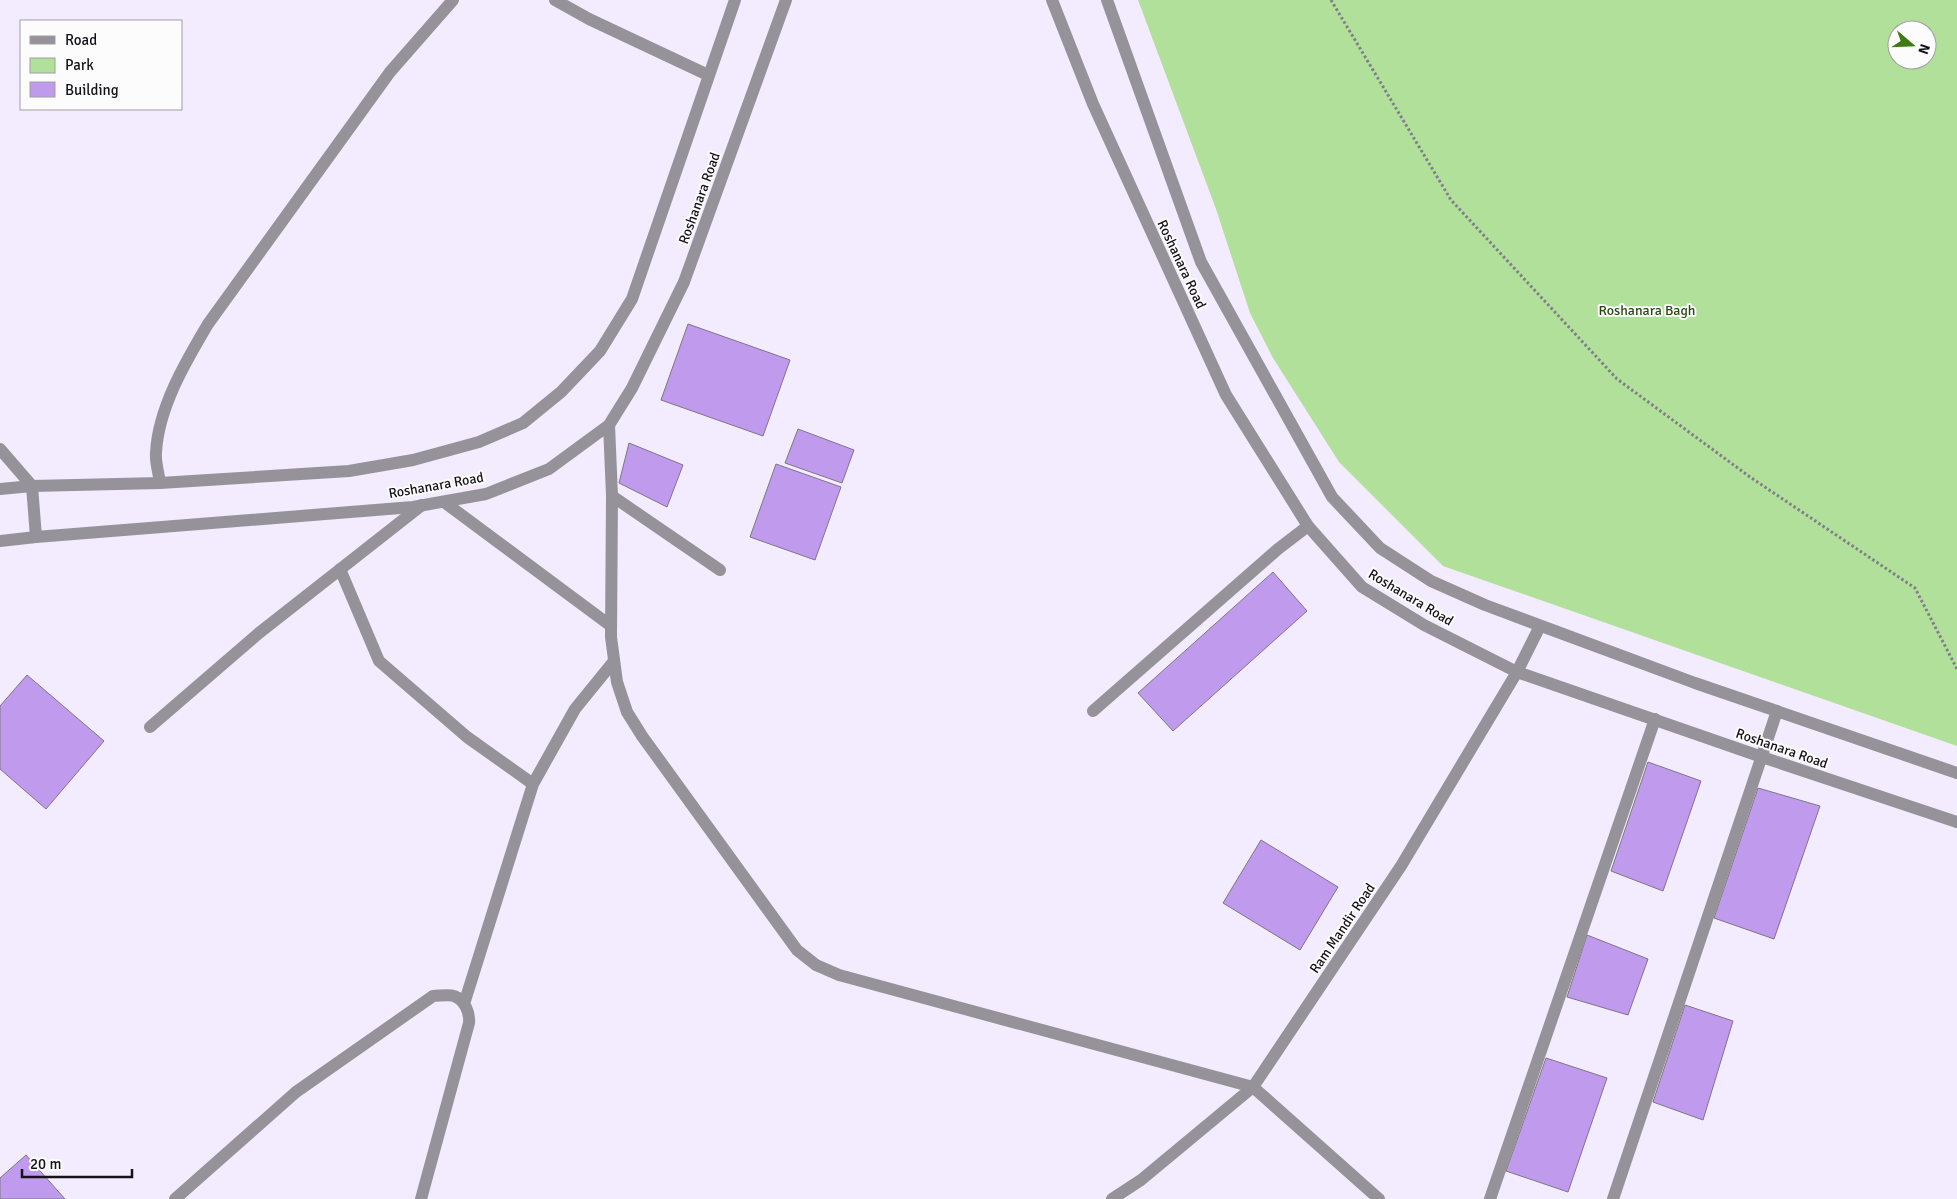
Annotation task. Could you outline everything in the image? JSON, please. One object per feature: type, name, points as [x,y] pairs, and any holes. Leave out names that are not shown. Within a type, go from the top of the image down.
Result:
[{"type":"street","points":[[160,483],[156,453],[162,420],[182,367],[208,324],[390,72],[452,0]]},
{"type":"street","points":[[555,0],[589,19],[708,75]]},
{"type":"street","name":"Roshanara Road","points":[[0,489],[32,486],[160,483],[349,470],[413,460],[479,442],[523,423],[561,392],[600,352],[632,299],[735,0]]},
{"type":"street","name":"Roshanara Road","points":[[0,541],[422,505],[486,494],[549,469],[609,425],[632,388],[684,282],[786,0]]},
{"type":"street","name":"Roshanara Road","points":[[1052,0],[1092,104],[1226,395],[1308,526],[1362,587],[1424,625],[1517,672],[1957,822]]},
{"type":"street","name":"Roshanara Road","points":[[1107,0],[1201,262],[1332,497],[1380,548],[1431,582],[1485,605],[1777,711],[1957,773]]},
{"type":"street","points":[[609,425],[612,496],[611,626],[617,682],[627,712],[642,736],[797,950],[816,965],[839,975],[1253,1087],[1379,1199]]},
{"type":"street","points":[[0,448],[32,486],[36,537]]},
{"type":"street","points":[[612,496],[720,570]]},
{"type":"street","points":[[444,502],[611,626]]},
{"type":"street","points":[[150,726],[259,633],[422,505]]},
{"type":"street","points":[[1093,711],[1278,549],[1308,526]]},
{"type":"street","points":[[340,569],[378,661],[467,737],[533,784]]},
{"type":"street","name":"Ram Mandir Road","points":[[1112,1199],[1142,1180],[1253,1087],[1401,866],[1517,672],[1540,626]]},
{"type":"street","points":[[464,1004],[533,784],[576,709],[614,661]]},
{"type":"street","points":[[1613,1199],[1777,711]]},
{"type":"street","points":[[1490,1199],[1655,719]]},
{"type":"street","points":[[175,1199],[296,1092],[433,996],[454,996],[464,1004],[470,1015],[469,1023],[421,1199]]},
{"type":"path","points":[[1331,0],[1451,200],[1617,379],[1750,477],[1915,588],[1957,669]]},
{"type":"green space","name":"Roshanara Bagh","points":[[1138,0],[1957,0],[1957,746],[1443,566],[1339,462],[1273,358],[1250,313],[1216,209]]},
{"type":"building","points":[[688,324],[790,360],[763,436],[661,400]]},
{"type":"building","points":[[798,429],[854,450],[842,483],[785,463]]},
{"type":"building","points":[[629,443],[683,465],[667,507],[619,483]]},
{"type":"building","points":[[776,464],[841,487],[815,560],[750,537]]},
{"type":"building","points":[[1273,572],[1307,611],[1173,731],[1138,693]]},
{"type":"building","points":[[27,675],[104,741],[46,809],[0,769],[0,706]]},
{"type":"building","points":[[1648,762],[1701,781],[1663,891],[1611,871]]},
{"type":"building","points":[[1758,788],[1820,806],[1774,939],[1714,918]]},
{"type":"building","points":[[1261,840],[1338,887],[1300,950],[1223,903]]},
{"type":"building","points":[[1587,935],[1648,959],[1628,1015],[1567,997]]},
{"type":"building","points":[[1685,1005],[1733,1021],[1703,1120],[1653,1102]]},
{"type":"building","points":[[1546,1058],[1607,1078],[1568,1192],[1506,1171]]},
{"type":"building","points":[[26,1155],[65,1199],[0,1199],[0,1178]]}]
